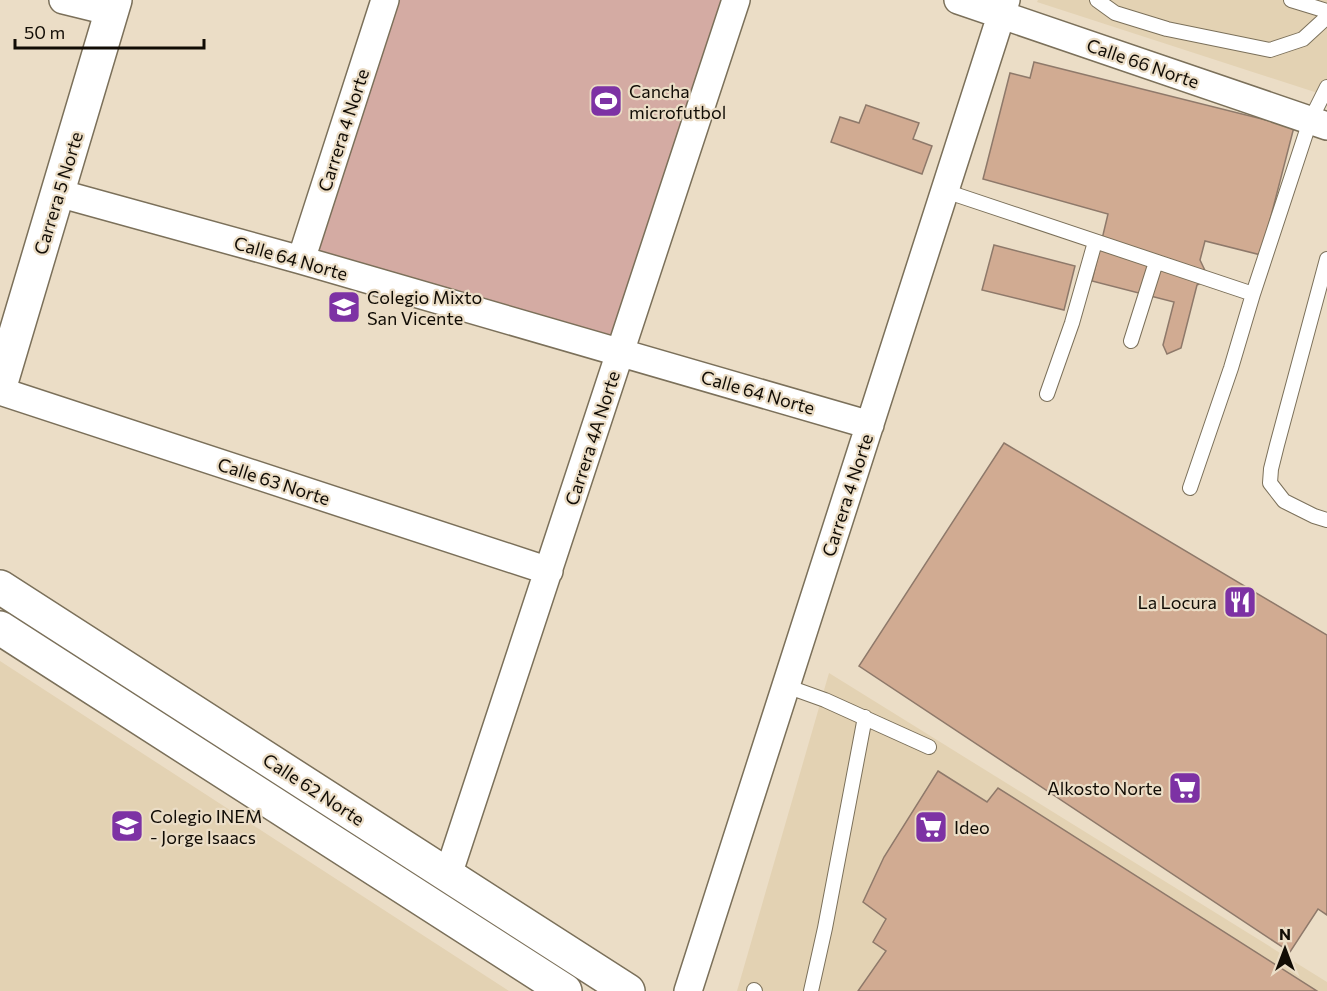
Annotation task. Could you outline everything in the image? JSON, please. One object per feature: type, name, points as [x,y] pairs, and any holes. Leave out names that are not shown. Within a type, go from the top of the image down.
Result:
[{"type":"street","points":[[63,0],[114,6]]},
{"type":"street","name":"Carrera 4 Norte","points":[[301,260],[385,0]]},
{"type":"street","name":"Carrera 4A Norte","points":[[448,875],[736,0]]},
{"type":"street","name":"Calle 66 Norte","points":[[958,0],[1004,7],[1318,124]]},
{"type":"street","name":"Carrera 5 Norte","points":[[0,386],[114,6]]},
{"type":"street","name":"Carrera 4 Norte","points":[[688,991],[1004,7]]},
{"type":"street","name":"Calle 64 Norte","points":[[58,193],[301,260],[870,425]]},
{"type":"street","name":"Calle 63 Norte","points":[[0,391],[549,571]]},
{"type":"street","name":"Calle 62 Norte","points":[[0,587],[628,991]]},
{"type":"street","name":"Calle 62 Norte","points":[[0,628],[565,991]]},
{"type":"lane","points":[[1097,0],[1115,13],[1167,29],[1270,50],[1303,39],[1327,17]]},
{"type":"lane","points":[[1291,0],[1327,11]]},
{"type":"lane","points":[[1190,488],[1231,368],[1253,294],[1318,124],[1327,87]]},
{"type":"lane","points":[[945,191],[1253,294]]},
{"type":"lane","points":[[1047,394],[1072,323],[1095,242]]},
{"type":"lane","points":[[1327,259],[1273,461],[1270,483],[1284,501],[1327,520]]},
{"type":"lane","points":[[1131,341],[1156,262]]},
{"type":"lane","points":[[786,686],[865,717],[929,747]]},
{"type":"lane","points":[[811,991],[865,717]]},
{"type":"shaded area","points":[[385,0],[736,0],[620,353],[301,260]]},
{"type":"shaded area","points":[[1038,0],[1327,0],[1327,96],[1037,2]]},
{"type":"shaded area","name":"Colegio INEM - Jorge Isaacs","points":[[0,661],[509,991],[0,991]]},
{"type":"shaded area","name":"Ideo","points":[[829,673],[1327,982],[1327,991],[737,991]]},
{"type":"building","points":[[1034,62],[1294,127],[1261,255],[1205,241],[1200,260],[1209,279],[1197,285],[1181,348],[1167,354],[1163,345],[1174,302],[1092,281],[1108,214],[983,179],[1010,73],[1030,78]]},
{"type":"building","points":[[866,105],[919,123],[913,139],[932,146],[922,174],[831,142],[840,117],[859,123]]},
{"type":"building","points":[[994,245],[1075,266],[1064,310],[982,290]]},
{"type":"building","name":"Alkosto Norte","points":[[1004,443],[1327,635],[1327,915],[1318,909],[1290,952],[859,666]]},
{"type":"building","points":[[938,771],[987,802],[998,788],[1317,991],[858,991],[886,951],[873,942],[886,919],[863,902],[884,857]]},
{"type":"place","name":"Cancha microfutbol","points":[[606,101]]},
{"type":"place","name":"Colegio Mixto San Vicente","points":[[344,307]]},
{"type":"place","name":"La Locura","points":[[1240,602]]},
{"type":"place","name":"Alkosto Norte","points":[[1185,788]]},
{"type":"place","name":"Colegio INEM - Jorge Isaacs","points":[[127,826]]},
{"type":"place","name":"Ideo","points":[[931,827]]}]
